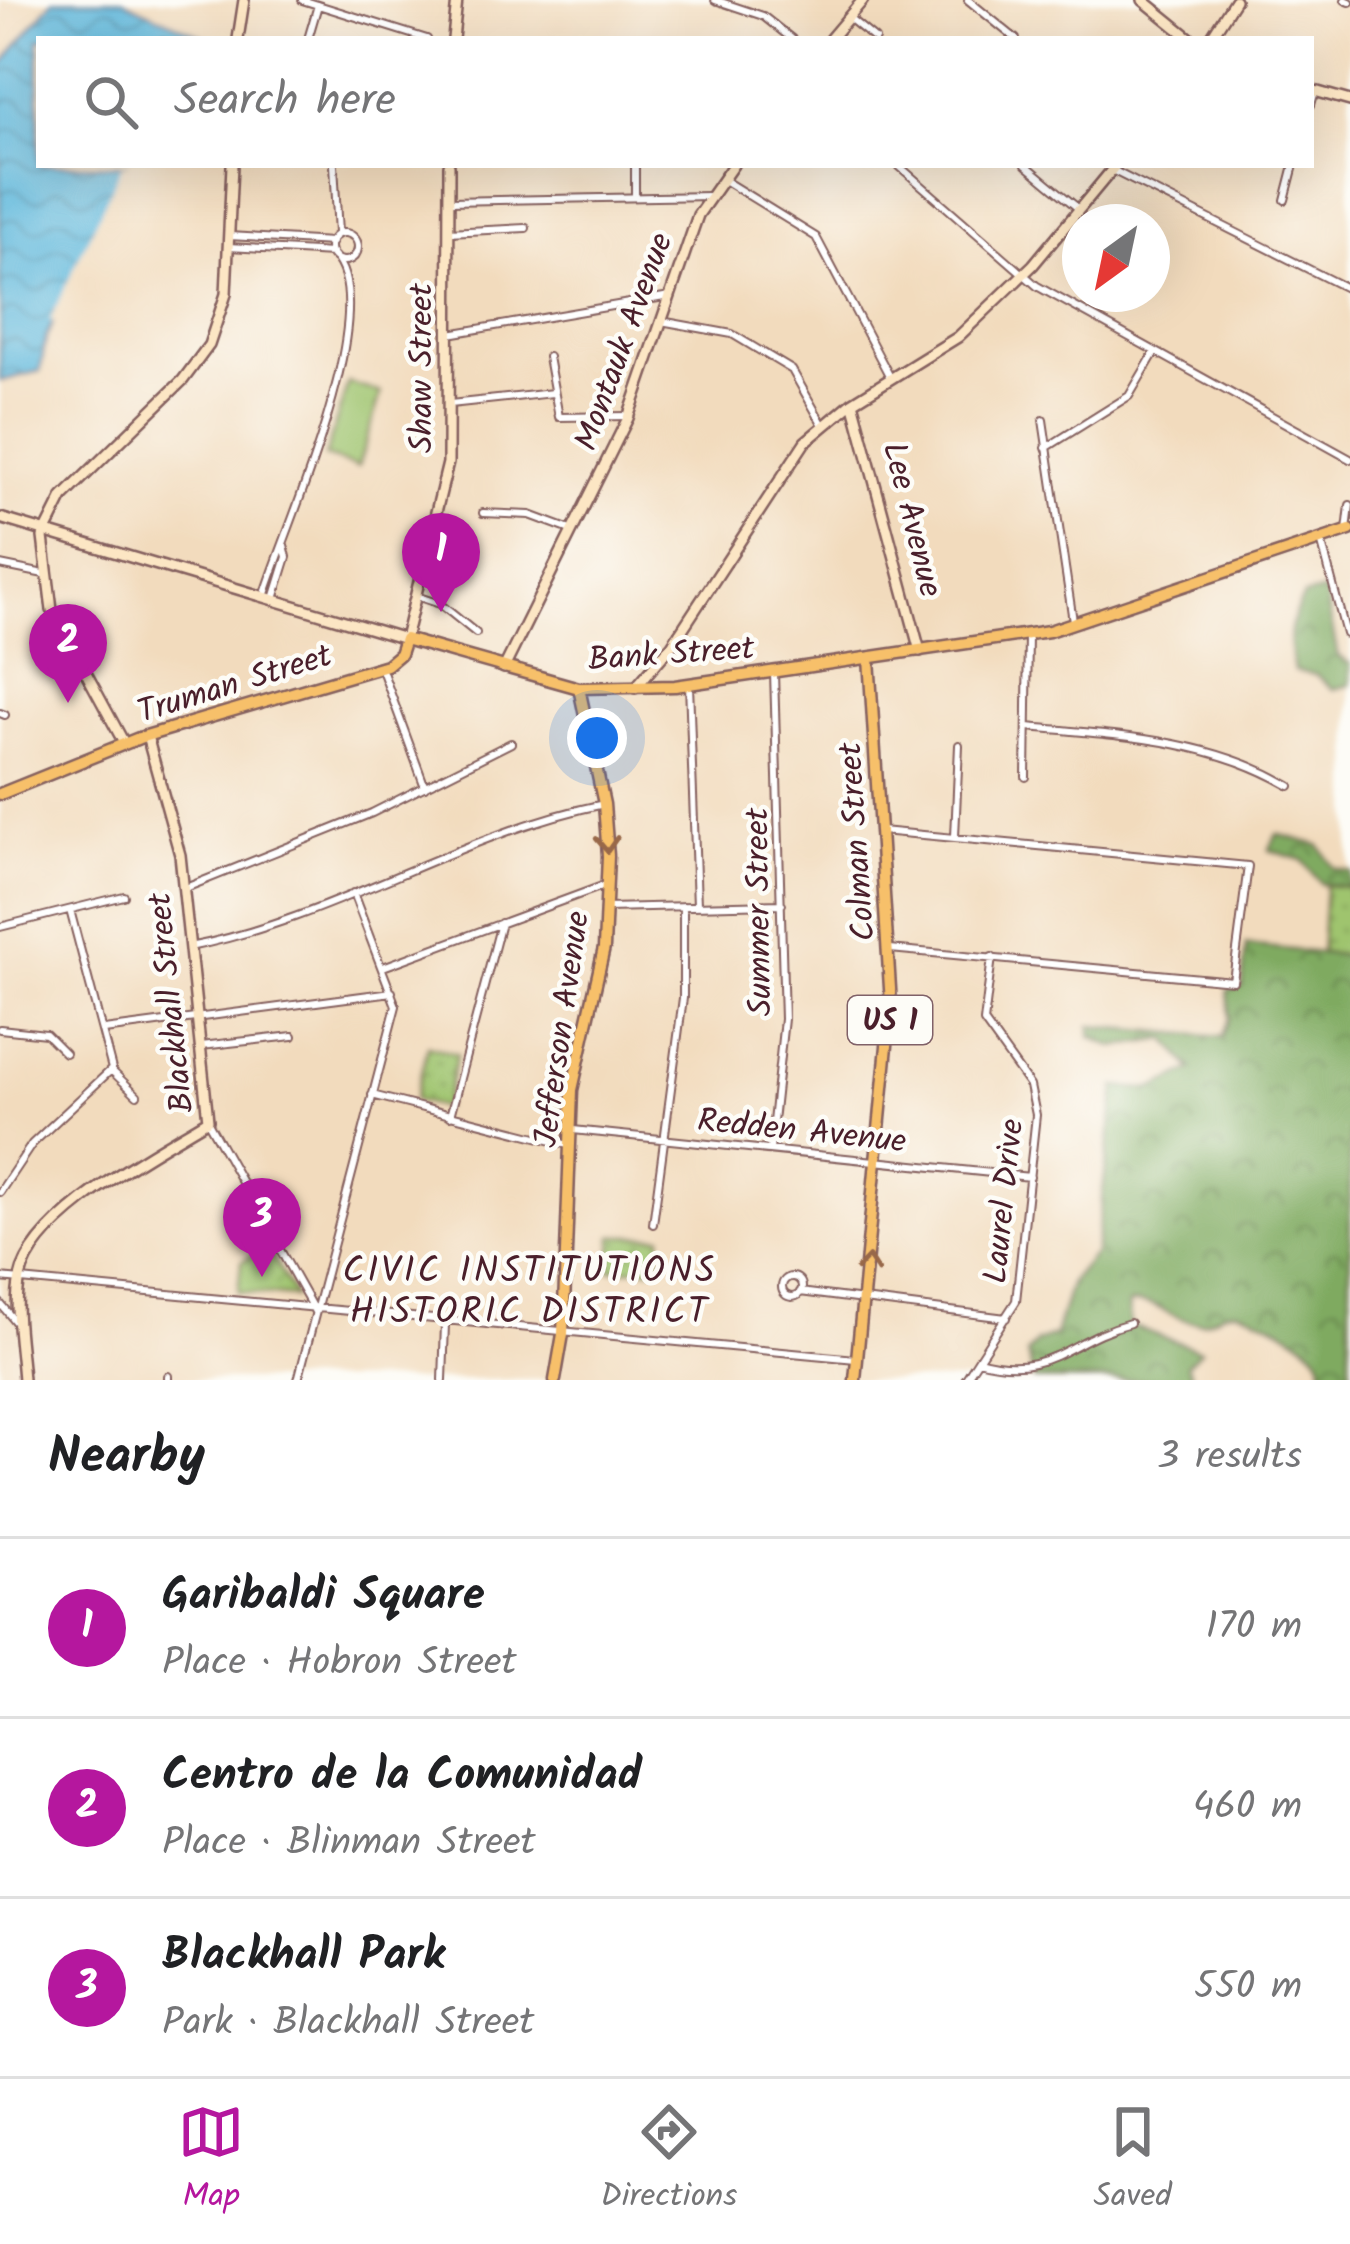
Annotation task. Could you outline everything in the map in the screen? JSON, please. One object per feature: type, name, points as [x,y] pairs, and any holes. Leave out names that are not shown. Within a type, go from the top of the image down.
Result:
[{"type":"main road","name":"Bank Street","points":[[405,639],[579,688],[689,684],[1028,635],[1074,624],[1348,530]]},
{"type":"main road","name":"Truman Street","points":[[0,794],[124,743],[381,667],[397,658],[405,639]]},
{"type":"main road","name":"Colman Street","points":[[855,1380],[879,1162],[890,949],[869,658]]},
{"type":"main road","name":"Jefferson Avenue","points":[[555,1380],[562,1334],[569,1130],[604,948],[607,884],[604,804],[579,688]]},
{"type":"street","points":[[238,36],[244,0]]},
{"type":"street","points":[[302,0],[417,36]]},
{"type":"street","points":[[453,36],[457,0]]},
{"type":"street","points":[[715,0],[763,16],[788,36]]},
{"type":"street","points":[[832,36],[862,0]]},
{"type":"street","points":[[968,0],[1012,36]]},
{"type":"street","points":[[1143,0],[1188,36]]},
{"type":"street","points":[[1212,36],[1235,0]]},
{"type":"street","points":[[309,36],[318,5]]},
{"type":"street","points":[[848,17],[871,36]]},
{"type":"street","points":[[1314,91],[1350,101]]},
{"type":"street","points":[[124,743],[55,619],[44,574],[45,531],[63,497],[203,354],[224,304],[232,168]]},
{"type":"street","points":[[334,168],[340,218],[333,255],[347,274]]},
{"type":"street","name":"Shaw Street","points":[[405,639],[445,480],[449,168]]},
{"type":"street","points":[[635,168],[635,196]]},
{"type":"street","name":"Montauk Avenue","points":[[504,668],[629,416],[695,221],[731,168]]},
{"type":"street","points":[[901,168],[1023,275],[1350,459]]},
{"type":"street","points":[[1030,168],[1074,204]]},
{"type":"street","points":[[1086,204],[1114,168],[1350,290]]},
{"type":"street","points":[[1285,200],[1293,168]]},
{"type":"street","points":[[722,179],[816,236],[891,379]]},
{"type":"street","points":[[448,201],[710,196]]},
{"type":"street","points":[[269,598],[287,557],[284,545],[347,346],[347,274],[358,244],[340,218]]},
{"type":"street","points":[[448,232],[526,228]]},
{"type":"street","points":[[635,688],[681,633],[793,457],[853,402],[948,346],[1062,231]]},
{"type":"street","points":[[229,242],[351,235]]},
{"type":"street","points":[[229,242],[333,255],[345,261],[355,256]]},
{"type":"street","points":[[448,334],[670,296]]},
{"type":"street","points":[[662,321],[732,334],[792,370],[823,425]]},
{"type":"street","points":[[1046,448],[1129,396],[1155,352]]},
{"type":"street","points":[[548,357],[560,418],[629,416]]},
{"type":"street","points":[[449,404],[554,393]]},
{"type":"street","name":"Lee Avenue","points":[[853,402],[920,651]]},
{"type":"street","points":[[1043,420],[1074,624]]},
{"type":"street","points":[[1348,530],[1350,505]]},
{"type":"street","points":[[483,513],[530,515],[573,531]]},
{"type":"street","name":"Bank Street","points":[[0,518],[405,639]]},
{"type":"street","points":[[1321,540],[1346,634]]},
{"type":"street","points":[[0,565],[44,574]]},
{"type":"street","points":[[416,596],[440,604],[476,633]]},
{"type":"street","points":[[1026,777],[1028,635]]},
{"type":"street","points":[[381,667],[425,787]]},
{"type":"street","name":"Summer Street","points":[[770,1150],[784,1018],[774,672]]},
{"type":"street","points":[[689,684],[697,905]]},
{"type":"street","points":[[1028,728],[1158,738],[1290,786]]},
{"type":"street","name":"Blackhall Street","points":[[148,736],[178,844],[208,1120],[316,1312]]},
{"type":"street","points":[[184,889],[425,787],[512,743]]},
{"type":"street","points":[[955,837],[959,745]]},
{"type":"street","points":[[188,946],[353,893],[513,826],[604,804]]},
{"type":"street","points":[[881,831],[1248,866],[1233,981],[890,949]]},
{"type":"street","points":[[383,968],[607,884]]},
{"type":"street","points":[[298,1380],[396,1006],[353,893]]},
{"type":"street","points":[[0,927],[124,896]]},
{"type":"street","points":[[606,908],[783,904]]},
{"type":"street","points":[[653,1224],[682,998],[683,906]]},
{"type":"street","points":[[70,910],[112,1071],[137,1095]]},
{"type":"street","points":[[450,1115],[501,923]]},
{"type":"street","name":"Laurel Drive","points":[[965,1380],[1018,1294],[1030,1177],[1035,1097],[984,1022],[992,956]]},
{"type":"street","points":[[103,1030],[392,992]]},
{"type":"street","points":[[0,1029],[46,1034],[65,1053]]},
{"type":"street","points":[[198,1046],[293,1036]]},
{"type":"street","points":[[0,1192],[28,1148],[112,1071]]},
{"type":"street","points":[[372,1095],[568,1145]]},
{"type":"street","points":[[23,1380],[19,1282],[31,1254],[81,1199],[208,1120]]},
{"type":"street","name":"Redden Avenue","points":[[569,1130],[1030,1177]]},
{"type":"street","points":[[0,1278],[316,1312],[857,1359]]},
{"type":"street","points":[[800,1292],[1006,1318]]},
{"type":"street","points":[[0,1303],[7,1316],[20,1324]]},
{"type":"street","points":[[1045,1372],[1098,1335],[1130,1323]]},
{"type":"street","points":[[443,1380],[445,1324]]},
{"type":"street","points":[[978,1360],[1007,1375],[1034,1375]]},
{"type":"green space","points":[[348,383],[381,393],[358,467],[325,457]]},
{"type":"green space","points":[[1325,591],[1338,656],[1350,664],[1350,685],[1333,689],[1316,675],[1294,671],[1289,640],[1304,596]]},
{"type":"green space","points":[[1277,834],[1319,845],[1334,868],[1350,871],[1350,887],[1321,884],[1302,860],[1269,850]]},
{"type":"green space","points":[[1325,885],[1350,887],[1350,956],[1321,953]]},
{"type":"green space","points":[[1246,945],[1350,956],[1350,1380],[1321,1380],[1317,1353],[1254,1315],[1228,1311],[1198,1322],[1138,1303],[1128,1304],[1131,1326],[1201,1350],[1187,1364],[1194,1380],[1034,1380],[1027,1354],[1037,1342],[1055,1335],[1071,1282],[1095,1253],[1116,1087],[1152,1089],[1192,1070],[1167,1039],[1114,1047],[1091,1037],[1091,1026],[1222,1037],[1230,1018],[1228,990],[1242,987]]},
{"type":"green space","points":[[428,1046],[457,1054],[444,1108],[414,1100]]},
{"type":"green space","points":[[613,1236],[662,1236],[658,1268],[610,1270]]},
{"type":"green space","points":[[267,1247],[294,1297],[238,1292],[241,1262]]},
{"type":"water","points":[[53,0],[122,0],[201,36],[178,36],[165,30],[159,36],[36,36],[36,168],[126,168],[46,337],[40,371],[0,381],[0,67]]},
{"type":"pier","points":[[121,168],[131,168],[57,324],[50,320]]},
{"type":"place","name":"Garibaldi Square","points":[[441,612]]},
{"type":"place","name":"Centro de la Comunidad","points":[[68,703]]},
{"type":"place","name":"Blackhall Park","points":[[262,1277]]},
{"type":"district","name":"CIVIC INSTITUTIONS HISTORIC DISTRICT","points":[[530,1290]]}]
